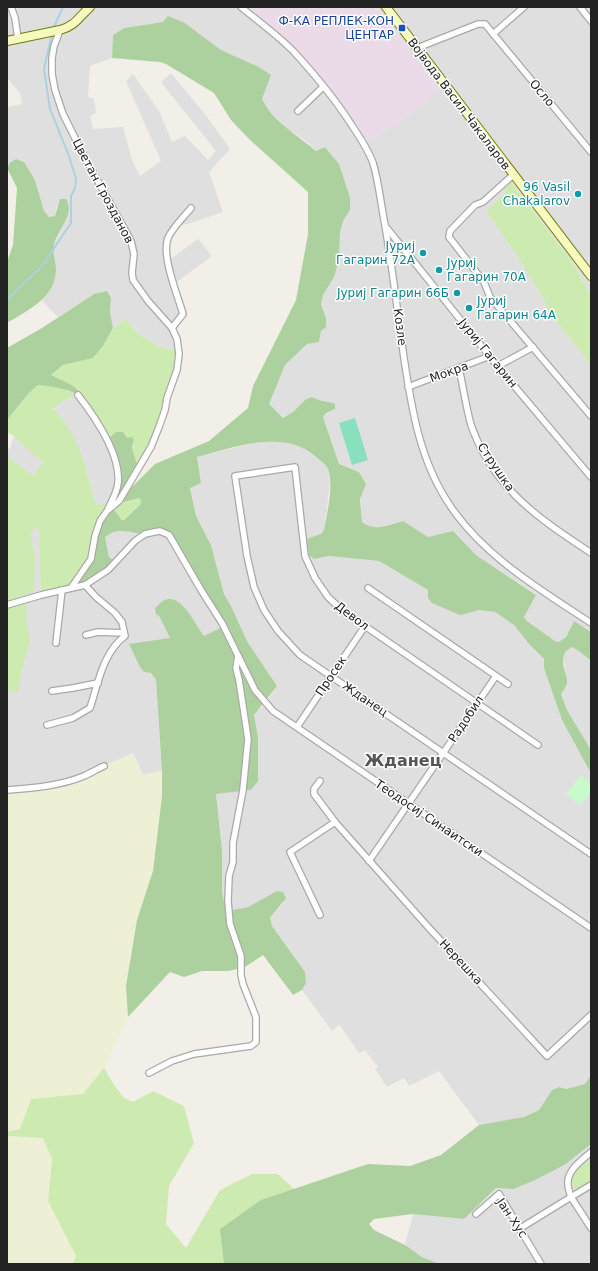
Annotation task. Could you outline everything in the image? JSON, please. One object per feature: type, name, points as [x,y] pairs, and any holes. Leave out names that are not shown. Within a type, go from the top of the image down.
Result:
[{"type":"street","points":[[11,7],[15,18],[18,39]]},
{"type":"street","points":[[7,41],[69,28],[90,7]]},
{"type":"street","name":"Козле","points":[[241,7],[294,52],[344,113],[368,152],[376,173],[386,227],[408,387],[415,426],[427,462],[439,489],[458,516],[483,544],[505,563],[554,599],[591,623]]},
{"type":"street","name":"Војвода Васил Чакаларов","points":[[386,7],[591,276]]},
{"type":"street","points":[[493,34],[524,7]]},
{"type":"street","points":[[580,7],[589,14],[591,20]]},
{"type":"street","name":"Осло","points":[[417,48],[478,24],[485,24],[591,152]]},
{"type":"street","name":"Цветан Грозданов","points":[[60,30],[54,46],[52,68],[55,90],[63,114],[84,156],[131,241],[134,254],[132,273],[133,280],[148,301],[172,328]]},
{"type":"street","points":[[298,112],[323,87]]},
{"type":"street","points":[[514,175],[483,202],[474,204],[450,231],[449,237],[484,282],[490,296],[591,416]]},
{"type":"street","points":[[107,511],[115,504],[125,491],[148,454],[160,427],[167,398],[177,370],[179,354],[177,339],[172,328],[184,314],[172,280],[166,247],[168,238],[191,208]]},
{"type":"street","name":"Јуриј Гагарин","points":[[386,227],[591,478]]},
{"type":"street","points":[[498,366],[533,347]]},
{"type":"street","name":"Мокра","points":[[408,387],[490,356]]},
{"type":"street","name":"Струшка","points":[[459,368],[469,416],[475,435],[484,453],[504,483],[534,514],[591,553]]},
{"type":"street","points":[[70,588],[91,559],[98,525],[114,497],[118,484],[117,466],[111,450],[100,427],[78,394]]},
{"type":"street","name":"Девол","points":[[235,476],[295,467],[306,556],[315,578],[328,597],[343,611],[364,626],[538,746]]},
{"type":"street","name":"Жданец","points":[[235,476],[246,556],[254,587],[264,610],[278,631],[300,655],[591,854]]},
{"type":"street","name":"Теодосиј Синаитски","points":[[7,605],[27,598],[85,585],[108,570],[135,541],[145,534],[154,532],[169,535],[222,623],[254,690],[273,711],[591,928]]},
{"type":"street","points":[[47,725],[73,718],[90,708],[106,662],[114,647],[125,636],[122,622],[115,613],[96,597],[85,585]]},
{"type":"street","points":[[368,588],[508,684]]},
{"type":"street","points":[[56,643],[62,590]]},
{"type":"street","name":"Просек","points":[[297,727],[364,626]]},
{"type":"street","points":[[86,634],[98,632],[124,633]]},
{"type":"street","points":[[149,1073],[172,1061],[194,1054],[251,1046],[256,1042],[256,1017],[243,984],[241,975],[241,956],[230,924],[228,901],[229,876],[233,862],[233,843],[243,790],[248,739],[236,668],[238,656]]},
{"type":"street","name":"Радобил","points":[[369,861],[496,676]]},
{"type":"street","points":[[52,691],[98,683]]},
{"type":"street","points":[[7,790],[36,788],[73,780],[104,766]]},
{"type":"street","name":"Нерешка","points":[[320,781],[314,788],[314,794],[335,822],[547,1056],[591,1015]]},
{"type":"street","points":[[320,915],[290,852],[335,822]]},
{"type":"street","points":[[591,1152],[573,1169],[568,1177],[568,1186],[571,1197],[591,1228]]},
{"type":"street","points":[[520,1229],[591,1185]]},
{"type":"street","name":"Јан Хус","points":[[476,1214],[499,1194],[542,1264]]},
{"type":"shaded area","points":[[7,7],[247,7],[273,28],[298,52],[357,125],[368,142],[439,89],[377,7],[591,7],[591,295],[572,262],[511,182],[503,188],[506,192],[486,211],[518,257],[546,303],[546,309],[591,365],[591,632],[574,621],[566,637],[559,642],[555,641],[527,621],[524,617],[536,594],[476,555],[453,531],[428,537],[402,521],[381,527],[368,527],[362,522],[359,472],[339,464],[323,416],[335,409],[331,402],[305,400],[293,412],[283,418],[268,404],[285,365],[307,344],[319,342],[326,318],[321,304],[323,295],[334,277],[339,260],[340,232],[344,219],[350,209],[350,197],[339,164],[325,147],[317,151],[288,129],[270,112],[261,99],[265,89],[259,67],[221,50],[185,23],[163,22],[124,28],[113,35],[112,58],[90,66],[88,97],[94,99],[96,113],[90,116],[93,129],[123,127],[132,160],[140,176],[161,161],[126,81],[133,74],[160,113],[172,142],[185,136],[208,160],[216,151],[161,82],[171,73],[208,118],[230,149],[209,172],[223,212],[188,224],[177,226],[168,237],[168,261],[198,239],[212,256],[174,284],[183,314],[172,328],[177,344],[171,350],[160,347],[137,333],[126,319],[113,328],[110,312],[111,298],[94,294],[58,317],[42,301],[54,283],[56,270],[53,245],[67,219],[57,205],[55,216],[49,217],[44,211],[35,180],[7,168],[8,107],[22,104],[20,93],[7,78]]},
{"type":"shaded area","points":[[247,7],[377,7],[439,89],[423,105],[397,124],[368,142],[357,125],[298,52],[273,28]]},
{"type":"shaded area","points":[[78,395],[107,440],[118,476],[112,503],[96,506],[86,469],[77,446],[64,422],[53,407],[66,399]]},
{"type":"shaded area","points":[[14,436],[43,463],[61,506],[41,566],[41,594],[114,561],[109,557],[105,537],[108,535],[120,531],[145,534],[165,533],[224,626],[204,636],[200,631],[159,616],[170,638],[144,672],[151,673],[156,680],[162,771],[143,775],[133,753],[73,780],[7,790],[7,450],[10,448]]},
{"type":"shaded area","points":[[278,441],[301,447],[312,453],[328,468],[330,483],[324,530],[321,534],[307,540],[309,555],[314,559],[329,556],[379,561],[428,590],[428,598],[479,610],[495,612],[514,625],[529,644],[544,659],[545,668],[562,720],[591,772],[591,1075],[585,1084],[566,1089],[559,1087],[552,1090],[539,1110],[524,1117],[479,1125],[439,1071],[409,1086],[404,1078],[387,1087],[375,1069],[378,1067],[365,1050],[359,1053],[339,1024],[332,1031],[302,990],[306,983],[305,972],[272,926],[270,918],[284,902],[277,891],[248,907],[233,910],[225,906],[222,892],[222,850],[216,794],[251,790],[258,737],[254,715],[277,686],[247,641],[224,594],[211,545],[196,516],[190,487],[201,483],[197,457],[253,443]]},
{"type":"shaded area","points":[[572,647],[591,661],[591,750],[567,710],[561,694],[566,688],[568,680],[563,659],[566,651]]},
{"type":"shaded area","points":[[591,1144],[591,1264],[440,1264],[422,1257],[405,1245],[413,1214],[464,1219],[496,1188],[514,1189],[566,1164]]},
{"type":"green space","points":[[168,16],[185,23],[221,50],[259,67],[271,75],[262,99],[270,112],[281,123],[316,151],[325,147],[339,164],[350,197],[350,210],[344,219],[340,232],[339,260],[334,277],[323,295],[321,304],[326,318],[326,327],[321,331],[319,342],[307,344],[285,365],[269,404],[283,418],[293,412],[305,400],[312,397],[335,404],[335,409],[326,413],[323,417],[339,464],[359,472],[366,484],[360,499],[362,522],[372,527],[382,527],[403,521],[428,537],[453,531],[476,555],[536,595],[524,617],[527,621],[555,641],[559,642],[566,637],[574,621],[591,632],[591,661],[572,647],[566,651],[563,665],[567,677],[567,684],[561,694],[567,710],[591,750],[591,772],[562,720],[544,668],[544,659],[529,644],[514,625],[495,612],[479,610],[460,615],[432,603],[428,598],[428,590],[379,561],[329,556],[314,559],[309,555],[307,540],[321,534],[324,530],[330,491],[330,476],[328,469],[315,456],[302,448],[288,443],[273,442],[242,445],[197,457],[201,483],[190,488],[196,516],[211,545],[224,594],[247,641],[277,686],[254,715],[258,737],[258,781],[251,790],[216,794],[222,850],[222,892],[225,906],[233,910],[248,907],[277,891],[283,892],[286,898],[270,918],[272,926],[305,972],[306,983],[302,990],[293,995],[263,955],[245,967],[229,971],[202,971],[184,977],[170,972],[128,1017],[126,986],[137,920],[153,871],[162,796],[162,771],[156,680],[151,673],[144,672],[140,667],[129,644],[170,638],[159,616],[156,614],[155,609],[163,601],[170,599],[177,601],[183,606],[204,636],[224,626],[165,533],[145,534],[120,531],[110,534],[105,537],[109,557],[114,561],[98,577],[71,588],[89,563],[95,536],[107,511],[118,476],[107,440],[116,432],[123,432],[127,438],[132,437],[134,440],[132,447],[138,471],[126,491],[131,488],[155,464],[209,441],[248,408],[253,386],[296,300],[308,234],[308,192],[250,140],[231,120],[214,93],[166,64],[160,62],[112,58],[113,35],[124,28],[163,22]],"holes":[[[139,498],[141,501],[140,505],[124,520],[122,520],[115,511],[111,511],[120,499],[124,502]]]},
{"type":"green space","points":[[16,159],[24,162],[35,180],[44,211],[49,217],[55,216],[60,199],[66,199],[69,211],[54,244],[53,250],[56,269],[55,279],[51,288],[32,308],[7,323],[7,262],[13,245],[17,188],[7,168],[10,163]]},
{"type":"green space","points":[[511,182],[572,262],[591,295],[591,365],[546,309],[546,303],[518,257],[486,211],[506,192],[503,188]]},
{"type":"green space","points":[[107,291],[111,298],[110,312],[113,328],[103,346],[93,358],[63,365],[51,375],[75,387],[82,394],[84,399],[68,390],[38,385],[28,394],[7,420],[7,348],[42,328],[94,294]]},
{"type":"green space","points":[[126,319],[137,333],[160,347],[171,350],[177,344],[179,354],[165,410],[138,471],[132,449],[134,443],[127,438],[107,440],[81,393],[64,381],[51,375],[63,365],[93,358],[103,346],[113,328]]},
{"type":"green space","points":[[38,385],[60,387],[78,395],[66,399],[53,408],[61,417],[77,443],[96,505],[112,503],[120,499],[124,502],[139,498],[141,501],[140,505],[124,520],[122,520],[115,511],[91,559],[71,588],[41,595],[39,528],[30,531],[35,557],[34,591],[7,602],[7,456],[33,476],[43,463],[14,436],[7,432],[7,420],[28,394]]},
{"type":"green space","points":[[355,418],[368,460],[352,465],[339,423]]},
{"type":"green space","points":[[26,602],[27,625],[30,641],[18,692],[7,690],[7,608]]},
{"type":"green space","points":[[133,753],[143,775],[162,771],[162,796],[153,871],[137,920],[126,986],[128,1017],[104,1068],[83,1094],[31,1099],[20,1129],[7,1132],[7,790],[73,780]]},
{"type":"green space","points":[[581,775],[591,784],[591,791],[580,805],[566,794]]},
{"type":"green space","points":[[104,1068],[124,1098],[133,1102],[153,1091],[184,1106],[194,1143],[169,1186],[166,1224],[186,1248],[220,1190],[252,1174],[278,1174],[323,1216],[364,1264],[73,1264],[76,1256],[48,1201],[52,1159],[43,1138],[7,1136],[7,1132],[20,1129],[31,1099],[83,1094]]},
{"type":"green space","points":[[591,1075],[591,1144],[566,1164],[514,1189],[496,1188],[464,1219],[413,1214],[374,1219],[369,1224],[374,1230],[405,1245],[422,1257],[440,1264],[224,1264],[220,1229],[261,1200],[368,1164],[410,1166],[441,1155],[479,1125],[524,1117],[539,1110],[552,1090],[559,1087],[566,1089],[585,1084]]},
{"type":"green space","points":[[7,1136],[43,1138],[52,1159],[48,1201],[76,1256],[73,1264],[7,1264]]},
{"type":"green space","points":[[591,1159],[591,1180],[580,1188],[575,1188],[572,1184],[574,1175]]},
{"type":"waterway","points":[[53,29],[63,7]]},
{"type":"waterway","points":[[7,301],[42,266],[71,223],[71,196],[75,188],[76,179],[69,156],[50,109],[44,69],[52,33]]},
{"type":"place","name":"Ф-КА РЕПЛЕК-КОН ЦЕНТАР","points":[[402,28]]},
{"type":"place","name":"96 Vasil Chakalarov","points":[[578,194]]},
{"type":"place","name":"Јуриј Гагарин 72А","points":[[423,253]]},
{"type":"place","name":"Јуриј Гагарин 70А","points":[[439,270]]},
{"type":"place","name":"Јуриј Гагарин 66Б","points":[[457,293]]},
{"type":"place","name":"Јуриј Гагарин 64А","points":[[469,308]]},
{"type":"district","name":"Жданец","points":[[403,760]]}]
